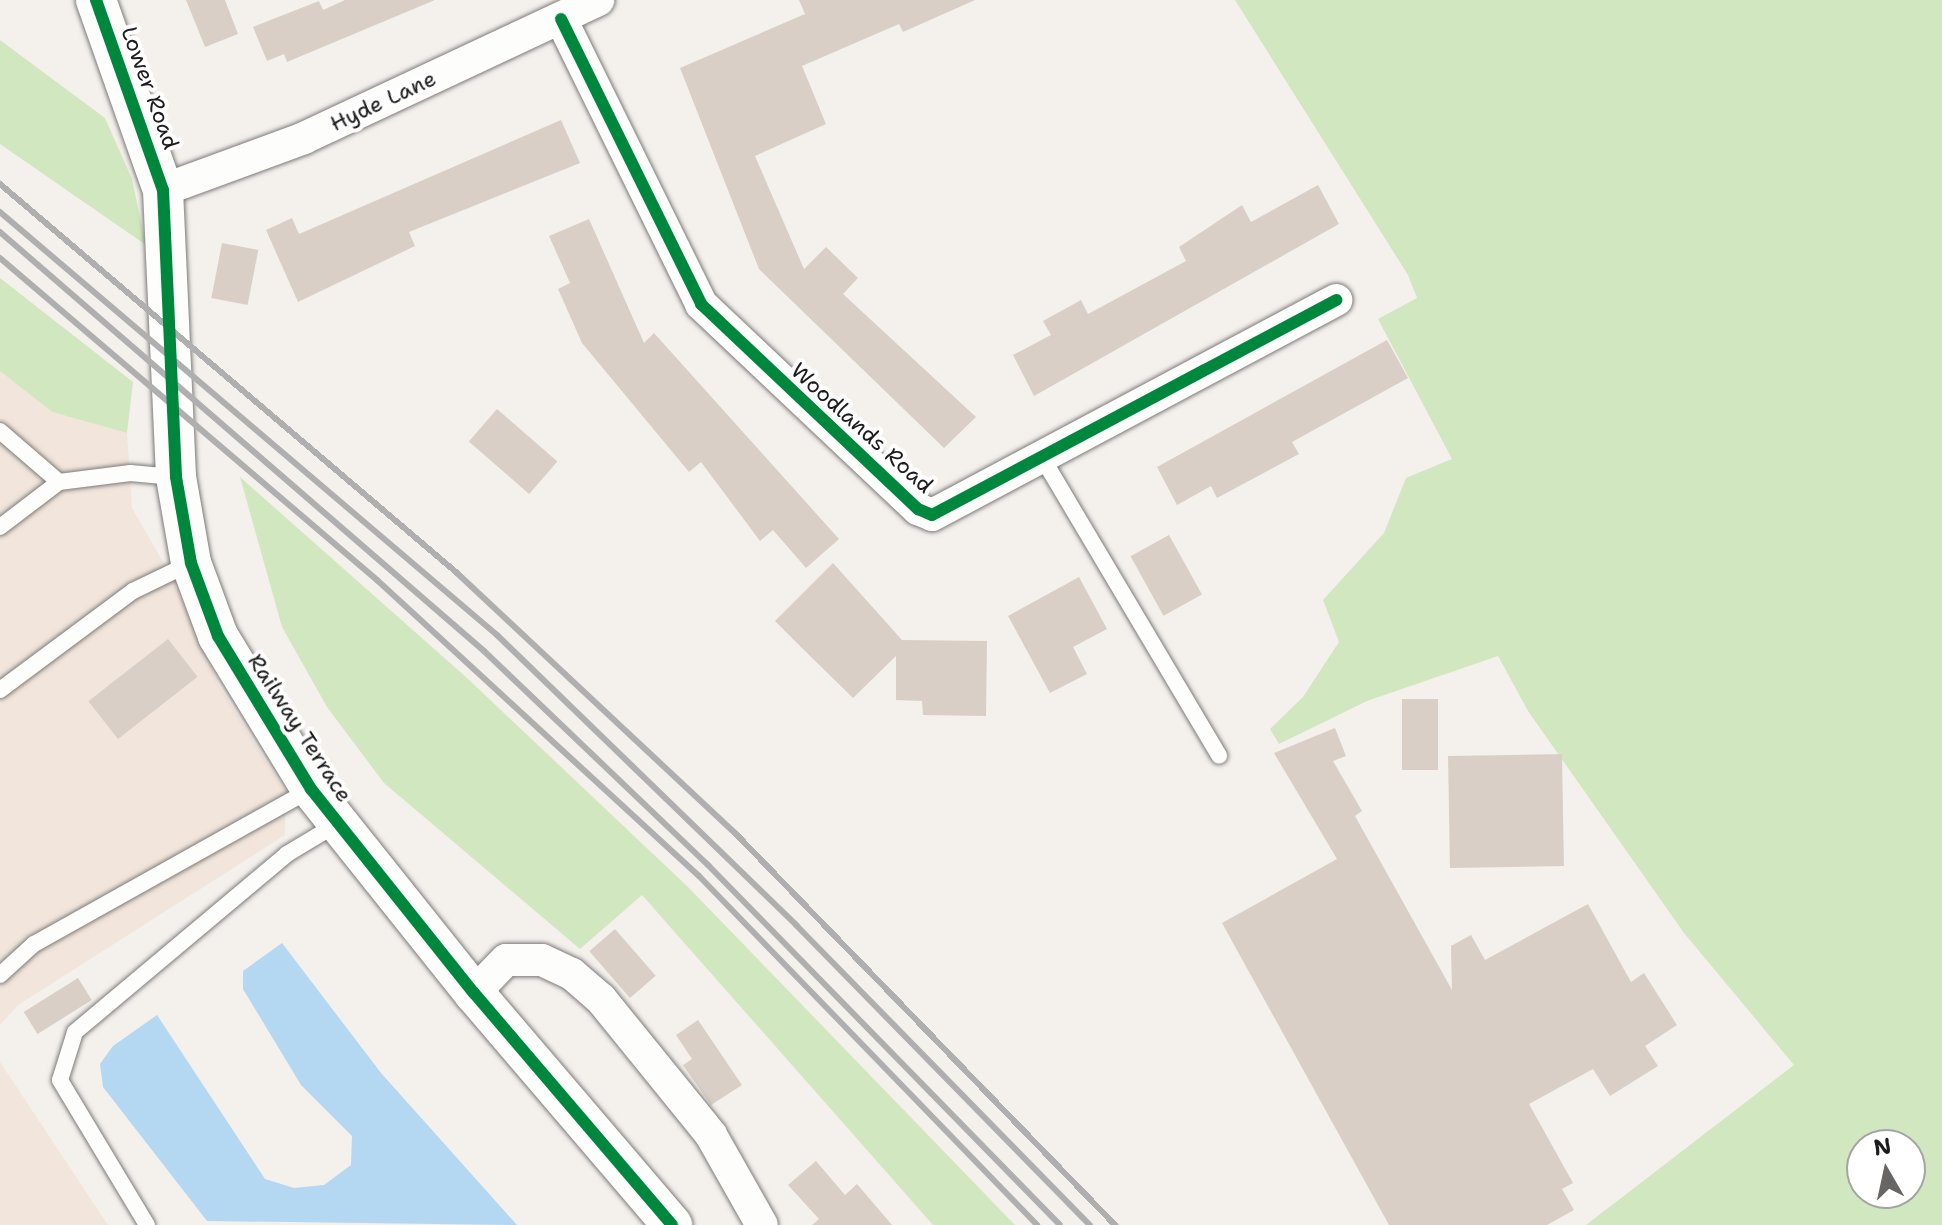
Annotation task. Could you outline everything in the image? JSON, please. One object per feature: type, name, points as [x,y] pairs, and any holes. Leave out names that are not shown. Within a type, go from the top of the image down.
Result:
[{"type":"street","name":"Lower Road","points":[[96,0],[163,190]]},
{"type":"street","name":"Hyde Lane","points":[[163,190],[304,138],[598,0]]},
{"type":"street","name":"Woodlands Road","points":[[561,19],[701,304],[918,509],[946,512],[1336,300]]},
{"type":"street","name":"Railway Terrace","points":[[163,190],[176,477],[191,563],[218,636],[311,789],[474,993],[672,1225]]},
{"type":"street","points":[[474,993],[506,960],[542,960],[572,974],[601,999],[711,1135],[762,1225]]},
{"type":"lane","points":[[0,431],[59,482]]},
{"type":"lane","points":[[1043,459],[1219,756]]},
{"type":"lane","points":[[0,527],[59,482],[130,473],[176,477]]},
{"type":"lane","points":[[0,690],[133,591],[191,563]]},
{"type":"lane","points":[[0,975],[34,944],[311,789]]},
{"type":"lane","points":[[147,1225],[60,1080],[75,1032],[287,854],[338,823]]},
{"type":"shaded area","points":[[0,371],[52,412],[127,433],[132,508],[170,574],[218,684],[285,792],[285,835],[18,1005],[0,1025]]},
{"type":"shaded area","points":[[0,1062],[108,1225],[0,1225]]},
{"type":"green space","points":[[1235,0],[1942,0],[1942,1225],[1586,1225],[1794,1065],[1684,933],[1528,711],[1498,656],[1367,701],[1279,744],[1270,729],[1303,697],[1339,642],[1323,600],[1384,533],[1406,478],[1452,459],[1378,319],[1417,298],[1408,275]]},
{"type":"green space","points":[[0,40],[105,118],[132,179],[146,245],[0,144]]},
{"type":"green space","points":[[0,278],[133,382],[127,433],[52,412],[0,371]]},
{"type":"green space","points":[[240,477],[467,678],[688,887],[1015,1225],[933,1225],[642,895],[580,949],[384,783],[327,707],[282,627]]},
{"type":"water","points":[[282,943],[381,1073],[517,1225],[207,1221],[103,1087],[100,1064],[113,1046],[157,1015],[265,1179],[294,1188],[324,1185],[351,1165],[352,1136],[301,1085],[243,989],[243,971]]},
{"type":"building","points":[[186,0],[225,0],[238,34],[205,47]]},
{"type":"building","points":[[345,0],[435,0],[287,62],[284,54],[267,61],[253,27],[319,1],[323,10]]},
{"type":"building","points":[[799,0],[975,0],[903,32],[899,24],[802,66],[826,124],[755,156],[804,269],[826,247],[858,278],[843,294],[976,417],[944,448],[759,269],[680,68],[805,14]]},
{"type":"building","points":[[561,120],[580,163],[409,232],[415,246],[298,302],[266,230],[292,218],[299,234]]},
{"type":"building","points":[[1318,185],[1339,224],[1034,396],[1013,355],[1051,335],[1043,321],[1081,300],[1088,314],[1186,261],[1179,247],[1242,205],[1251,222]]},
{"type":"building","points":[[589,219],[644,343],[654,333],[839,539],[806,568],[773,530],[760,541],[701,462],[689,472],[582,343],[558,289],[570,283],[549,236]]},
{"type":"building","points":[[222,243],[258,250],[248,305],[211,298]]},
{"type":"building","points":[[1387,340],[1408,378],[1292,442],[1299,454],[1217,498],[1211,486],[1177,505],[1157,467]]},
{"type":"building","points":[[497,409],[557,461],[529,494],[469,441]]},
{"type":"building","points":[[1169,535],[1202,594],[1163,616],[1131,556]]},
{"type":"building","points":[[833,563],[902,640],[987,641],[986,716],[923,715],[922,701],[896,700],[896,656],[853,698],[803,649],[775,621]]},
{"type":"building","points":[[1079,577],[1107,629],[1073,647],[1087,674],[1050,693],[1008,616]]},
{"type":"building","points":[[168,639],[198,677],[118,739],[88,701]]},
{"type":"building","points":[[1402,699],[1438,699],[1438,770],[1402,770]]},
{"type":"building","points":[[1335,728],[1346,756],[1333,761],[1362,811],[1355,816],[1452,990],[1451,946],[1471,935],[1485,960],[1588,904],[1631,982],[1644,973],[1677,1025],[1645,1046],[1658,1066],[1610,1096],[1593,1069],[1529,1104],[1573,1183],[1562,1189],[1574,1210],[1547,1225],[1389,1225],[1222,923],[1337,859],[1274,753]]},
{"type":"building","points":[[1562,754],[1564,866],[1450,868],[1448,756]]},
{"type":"building","points":[[615,929],[656,976],[630,998],[589,951]]},
{"type":"building","points":[[78,978],[92,1000],[38,1034],[24,1012]]},
{"type":"building","points":[[698,1020],[742,1085],[711,1105],[683,1065],[692,1059],[676,1035]]},
{"type":"building","points":[[816,1161],[845,1195],[857,1184],[892,1225],[812,1225],[819,1219],[788,1185]]},
{"type":"railway","points":[[0,184],[457,573],[736,834],[1115,1225]]},
{"type":"railway","points":[[0,212],[497,635],[796,925],[1090,1225]]},
{"type":"railway","points":[[0,232],[484,651],[708,865],[1060,1225]]},
{"type":"railway","points":[[0,258],[377,580],[699,876],[1037,1225]]},
{"type":"cycle path","points":[[96,0],[163,190],[176,477],[191,563],[218,636],[311,789],[474,993],[672,1225]]},
{"type":"cycle path","points":[[561,19],[701,304],[918,509],[932,515],[1336,300]]}]
